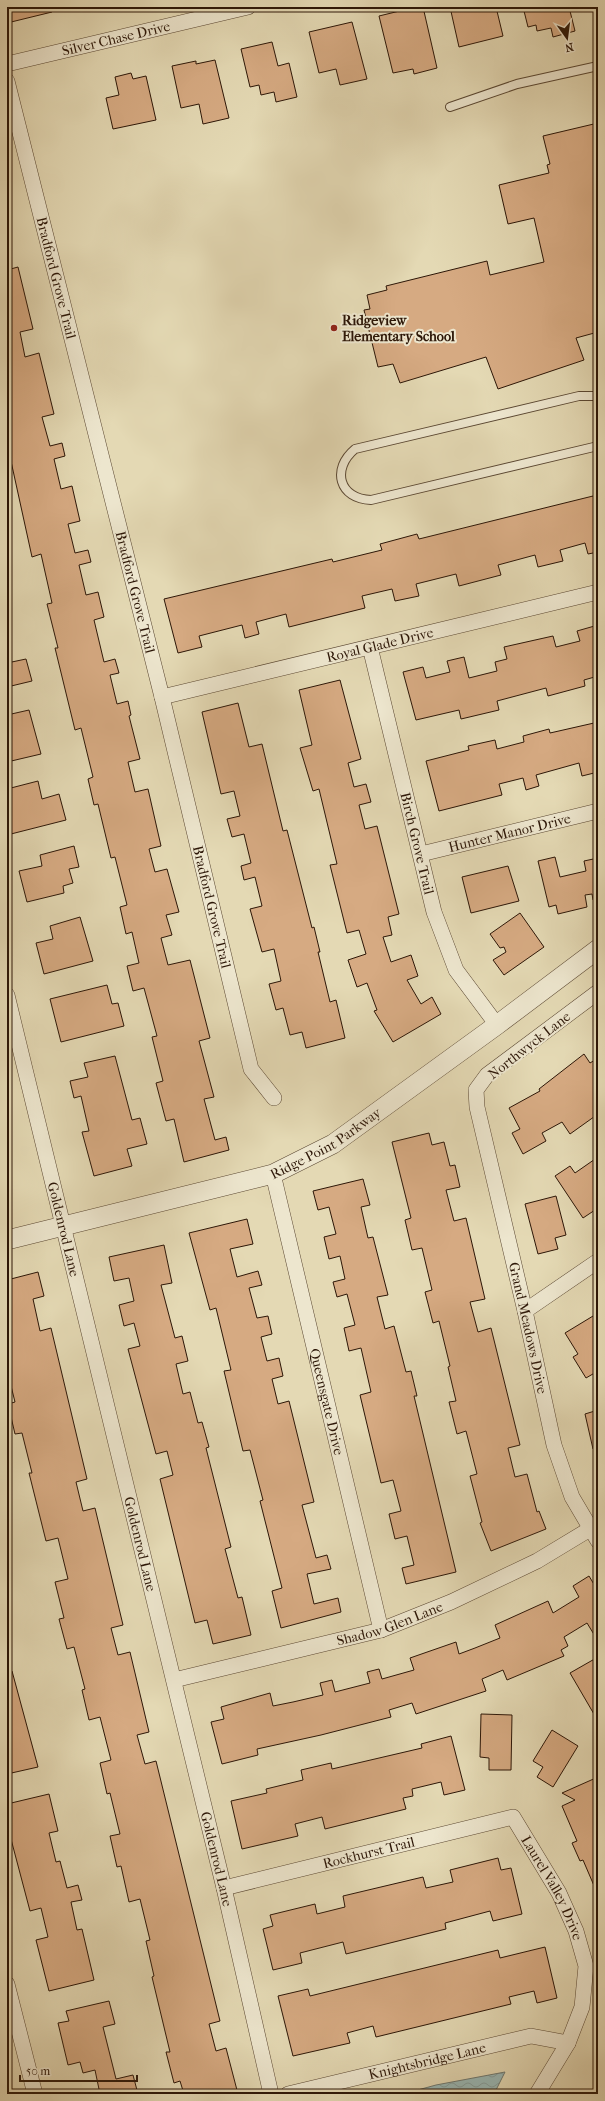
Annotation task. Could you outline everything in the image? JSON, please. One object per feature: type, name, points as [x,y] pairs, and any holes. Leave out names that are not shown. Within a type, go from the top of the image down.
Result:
[{"type":"street","name":"Silver Chase Drive","points":[[7,64],[248,7]]},
{"type":"street","name":"Bradford Grove Trail","points":[[7,81],[162,697],[251,1069],[274,1098]]},
{"type":"street","name":"Royal Glade Drive","points":[[162,697],[598,592]]},
{"type":"street","name":"Birch Grove Trail","points":[[370,647],[434,912],[456,970],[497,1025]]},
{"type":"street","name":"Hunter Manor Drive","points":[[421,854],[598,811]]},
{"type":"street","name":"Ridge Point Parkway","points":[[7,1240],[273,1174],[333,1144],[497,1025],[598,949]]},
{"type":"street","name":"Northwyck Lane","points":[[476,1107],[476,1090],[487,1075],[598,992]]},
{"type":"street","name":"Goldenrod Lane","points":[[7,995],[224,1888],[271,2094]]},
{"type":"street","name":"Grand Meadows Drive","points":[[476,1107],[525,1311],[554,1445],[572,1498],[594,1535]]},
{"type":"street","name":"Queensgate Drive","points":[[273,1174],[381,1630]]},
{"type":"street","points":[[525,1311],[598,1261]]},
{"type":"street","name":"Shadow Glen Lane","points":[[174,1680],[381,1630],[452,1602],[594,1535]]},
{"type":"street","name":"Rockhurst Trail","points":[[224,1888],[513,1817]]},
{"type":"street","name":"Laurel Valley Drive","points":[[513,1817],[559,1893],[576,1931],[586,1966],[582,2007],[568,2044],[537,2094]]},
{"type":"street","points":[[7,1984],[36,2094]]},
{"type":"street","name":"Knightsbridge Lane","points":[[288,2094],[531,2036],[568,2044]]},
{"type":"lane","points":[[450,107],[517,84],[598,66]]},
{"type":"lane","points":[[598,396],[579,396],[355,449],[341,466],[341,476],[344,486],[351,494],[360,500],[371,500],[598,446]]},
{"type":"water","points":[[505,2072],[494,2094],[403,2094],[436,2085]]},
{"type":"building","points":[[7,7],[51,7],[52,12],[7,23]]},
{"type":"building","points":[[416,7],[423,7],[437,68],[414,74],[413,69],[393,73],[379,16]]},
{"type":"building","points":[[450,7],[496,7],[503,36],[459,47]]},
{"type":"building","points":[[523,7],[569,7],[575,31],[553,37],[551,28],[537,31],[536,25],[528,27]]},
{"type":"building","points":[[352,22],[367,79],[340,85],[336,69],[319,73],[309,32]]},
{"type":"building","points":[[272,42],[278,66],[289,63],[297,97],[276,102],[274,92],[261,95],[259,85],[250,87],[241,49]]},
{"type":"building","points":[[215,60],[229,118],[203,124],[199,104],[181,108],[172,66],[196,61],[196,64]]},
{"type":"building","points":[[131,73],[133,79],[146,76],[156,120],[113,129],[106,98],[119,95],[115,77]]},
{"type":"building","points":[[598,123],[598,332],[576,338],[584,360],[498,389],[486,357],[400,383],[393,364],[378,367],[364,310],[370,309],[367,295],[387,290],[386,286],[487,261],[490,275],[544,262],[534,218],[508,224],[499,185],[549,173],[547,165],[550,164],[543,136]]},
{"type":"building","points":[[18,267],[33,329],[20,332],[25,357],[39,353],[54,414],[42,417],[50,446],[62,443],[65,456],[54,459],[61,489],[72,486],[80,521],[68,524],[75,553],[88,550],[91,562],[79,565],[86,595],[98,592],[104,617],[94,620],[104,662],[115,659],[119,673],[110,675],[117,704],[128,701],[131,715],[129,716],[140,759],[128,762],[135,792],[148,789],[161,846],[149,849],[155,872],[167,869],[179,912],[166,915],[172,935],[161,938],[168,965],[190,960],[210,1038],[199,1041],[214,1097],[204,1099],[215,1140],[226,1137],[229,1150],[184,1162],[174,1119],[166,1121],[156,1083],[163,1081],[152,1037],[157,1036],[144,988],[133,991],[127,966],[139,963],[132,932],[126,934],[120,907],[127,905],[115,857],[111,858],[98,804],[94,805],[88,779],[93,777],[81,728],[75,730],[55,648],[58,648],[47,604],[52,603],[41,554],[32,557],[7,443],[7,270]]},
{"type":"building","points":[[593,496],[594,499],[598,498],[598,552],[588,554],[585,543],[560,550],[563,561],[538,567],[535,555],[498,565],[501,575],[459,586],[456,574],[416,584],[419,596],[395,601],[392,589],[362,596],[365,608],[289,627],[286,614],[256,622],[259,634],[245,638],[242,625],[199,636],[202,647],[178,653],[164,599],[332,559],[333,562],[382,550],[380,544],[417,534],[419,539]]},
{"type":"building","points":[[598,625],[598,676],[584,680],[585,686],[548,696],[546,688],[497,701],[499,710],[461,719],[459,710],[416,720],[403,672],[423,667],[426,678],[450,672],[447,661],[464,657],[469,678],[497,671],[495,662],[507,659],[504,647],[553,636],[556,647],[580,641],[577,631]]},
{"type":"building","points":[[26,659],[32,681],[7,687],[7,663]]},
{"type":"building","points":[[340,680],[361,759],[348,763],[354,787],[366,784],[371,802],[359,805],[365,829],[377,826],[399,914],[388,917],[392,935],[383,937],[391,962],[411,955],[418,976],[407,980],[421,1004],[432,997],[441,1014],[393,1042],[374,1011],[377,1010],[367,983],[357,987],[348,960],[366,954],[359,930],[347,933],[330,865],[337,864],[319,789],[313,791],[300,748],[312,745],[299,690]]},
{"type":"building","points":[[238,703],[249,747],[262,744],[283,831],[287,830],[312,928],[314,927],[320,952],[318,952],[330,1002],[336,1000],[345,1038],[306,1048],[302,1032],[290,1035],[283,1008],[276,1010],[269,984],[281,981],[274,949],[262,952],[250,909],[262,906],[255,877],[244,880],[241,866],[251,863],[244,834],[232,837],[227,819],[240,816],[234,791],[221,794],[202,712]]},
{"type":"building","points":[[29,710],[41,754],[7,762],[7,715]]},
{"type":"building","points":[[594,723],[598,740],[598,772],[582,776],[579,763],[536,775],[539,786],[526,790],[523,778],[499,784],[502,795],[439,811],[426,761],[469,750],[468,746],[495,740],[497,749],[524,742],[523,736],[549,729],[550,733]]},
{"type":"building","points":[[38,781],[42,799],[59,794],[66,820],[7,835],[7,789]]},
{"type":"building","points":[[74,846],[79,867],[69,869],[73,883],[63,886],[64,893],[27,902],[19,871],[42,866],[40,855]]},
{"type":"building","points":[[555,857],[560,877],[586,871],[584,861],[598,858],[598,900],[593,900],[592,894],[585,895],[587,907],[558,914],[556,905],[549,907],[538,861]]},
{"type":"building","points":[[508,866],[519,901],[471,913],[462,877]]},
{"type":"building","points":[[520,913],[544,947],[504,975],[493,960],[506,952],[504,947],[500,948],[490,934]]},
{"type":"building","points":[[80,917],[93,961],[44,974],[36,943],[53,939],[50,926]]},
{"type":"building","points":[[107,985],[112,1004],[118,1003],[124,1026],[61,1042],[50,999]]},
{"type":"building","points":[[584,1054],[590,1063],[598,1058],[598,1114],[570,1134],[562,1122],[542,1133],[546,1141],[523,1154],[512,1133],[520,1129],[509,1108],[540,1091],[539,1089]]},
{"type":"building","points":[[115,1056],[132,1120],[140,1118],[147,1144],[127,1149],[132,1166],[94,1176],[82,1132],[89,1131],[81,1096],[74,1098],[70,1081],[88,1077],[84,1063]]},
{"type":"building","points":[[429,1133],[432,1145],[444,1142],[450,1166],[455,1165],[460,1187],[446,1190],[454,1221],[466,1218],[485,1299],[470,1302],[478,1332],[491,1328],[520,1445],[508,1448],[515,1477],[527,1474],[537,1512],[539,1511],[546,1529],[491,1551],[480,1523],[482,1522],[470,1476],[477,1474],[466,1431],[457,1434],[449,1402],[456,1401],[448,1367],[450,1366],[439,1321],[433,1323],[425,1292],[432,1290],[422,1248],[412,1250],[405,1220],[411,1218],[392,1142]]},
{"type":"building","points":[[598,1157],[598,1208],[583,1218],[555,1176],[570,1166],[575,1173]]},
{"type":"building","points":[[363,1179],[370,1205],[361,1207],[368,1238],[373,1237],[388,1295],[377,1297],[385,1329],[394,1326],[406,1372],[411,1371],[417,1396],[414,1396],[456,1572],[406,1584],[402,1568],[414,1565],[407,1536],[395,1539],[389,1514],[401,1511],[393,1480],[381,1483],[360,1395],[371,1392],[361,1348],[349,1351],[344,1328],[355,1325],[347,1294],[337,1297],[333,1282],[345,1279],[340,1256],[329,1259],[324,1237],[336,1234],[329,1207],[318,1210],[313,1191]]},
{"type":"building","points":[[556,1196],[566,1235],[555,1238],[558,1249],[538,1254],[525,1204]]},
{"type":"building","points":[[247,1219],[253,1244],[230,1249],[237,1277],[258,1271],[262,1285],[249,1288],[257,1318],[268,1316],[272,1334],[261,1337],[267,1361],[279,1358],[283,1376],[272,1379],[278,1404],[289,1401],[314,1502],[302,1505],[316,1558],[327,1555],[331,1569],[307,1574],[314,1604],[338,1598],[341,1612],[281,1628],[272,1591],[282,1588],[260,1501],[263,1500],[250,1450],[243,1451],[224,1371],[231,1370],[216,1308],[210,1310],[189,1233]]},
{"type":"building","points":[[164,1245],[172,1283],[161,1285],[175,1338],[182,1336],[188,1361],[176,1364],[183,1394],[190,1392],[198,1423],[202,1422],[209,1447],[206,1448],[231,1547],[225,1549],[238,1598],[242,1597],[251,1635],[213,1644],[207,1620],[195,1623],[160,1479],[173,1475],[167,1451],[156,1454],[128,1349],[140,1346],[134,1323],[124,1326],[119,1305],[134,1301],[129,1278],[114,1281],[109,1257]]},
{"type":"building","points":[[38,1272],[44,1296],[33,1299],[40,1331],[51,1328],[87,1479],[76,1482],[83,1511],[95,1508],[123,1625],[111,1628],[118,1655],[130,1652],[149,1732],[137,1735],[145,1764],[156,1761],[220,2021],[209,2024],[216,2051],[226,2048],[238,2094],[184,2094],[180,2081],[174,2083],[166,2052],[170,2052],[152,1977],[154,1976],[146,1941],[150,1940],[140,1899],[129,1902],[121,1866],[117,1867],[110,1836],[120,1834],[110,1793],[107,1794],[100,1763],[111,1760],[100,1717],[89,1720],[82,1690],[85,1689],[74,1647],[67,1649],[59,1619],[64,1618],[55,1582],[68,1579],[58,1538],[46,1541],[29,1473],[32,1473],[22,1433],[15,1434],[8,1404],[15,1402],[7,1370],[7,1280]]},
{"type":"building","points":[[598,1313],[598,1371],[586,1378],[573,1357],[578,1354],[565,1333]]},
{"type":"building","points":[[598,1410],[598,1449],[593,1449],[585,1414]]},
{"type":"building","points":[[589,1576],[598,1591],[598,1641],[587,1623],[564,1637],[568,1646],[561,1650],[564,1656],[507,1680],[503,1670],[482,1679],[486,1691],[416,1714],[412,1703],[389,1710],[391,1717],[321,1735],[257,1749],[258,1755],[222,1764],[211,1722],[224,1719],[221,1707],[270,1693],[273,1706],[323,1695],[320,1683],[332,1680],[335,1692],[370,1683],[367,1672],[379,1669],[382,1679],[414,1670],[410,1658],[456,1642],[459,1654],[500,1638],[495,1625],[548,1601],[553,1613],[579,1597],[573,1586]]},
{"type":"building","points":[[598,1657],[598,1721],[570,1673]]},
{"type":"building","points":[[12,1671],[38,1767],[7,1774],[7,1672]]},
{"type":"building","points":[[481,1714],[512,1715],[511,1770],[489,1770],[489,1758],[480,1757]]},
{"type":"building","points":[[552,1730],[578,1746],[553,1787],[537,1777],[543,1767],[533,1761]]},
{"type":"building","points":[[451,1736],[465,1790],[444,1795],[441,1782],[412,1789],[413,1796],[403,1798],[406,1809],[325,1829],[322,1817],[295,1824],[298,1836],[242,1849],[231,1801],[267,1793],[266,1789],[303,1780],[301,1770],[331,1763],[332,1769],[422,1748],[421,1744]]},
{"type":"building","points":[[598,1777],[598,1895],[583,1860],[580,1861],[572,1843],[577,1841],[562,1806],[575,1800],[562,1793]]},
{"type":"building","points":[[49,1794],[58,1831],[49,1833],[56,1862],[60,1861],[67,1888],[78,1885],[82,1900],[71,1902],[77,1930],[82,1929],[94,1980],[49,1991],[36,1940],[48,1937],[41,1908],[30,1911],[7,1824],[7,1804]]},
{"type":"building","points":[[498,1858],[501,1870],[511,1868],[522,1914],[493,1921],[490,1911],[445,1923],[446,1929],[346,1954],[343,1942],[300,1953],[302,1963],[273,1970],[263,1929],[273,1926],[270,1915],[315,1904],[317,1914],[345,1907],[343,1896],[423,1877],[426,1888],[453,1882],[450,1870]]},
{"type":"building","points":[[545,1947],[557,1998],[537,2003],[534,1991],[509,1997],[511,2004],[376,2037],[373,2026],[347,2033],[350,2043],[293,2056],[278,1996],[308,1989],[310,1996],[498,1950],[500,1958]]},
{"type":"building","points":[[109,2001],[115,2024],[103,2027],[116,2079],[133,2075],[138,2094],[100,2094],[95,2070],[83,2073],[80,2062],[68,2065],[58,2023],[69,2021],[66,2011]]},
{"type":"place","name":"Ridgeview Elementary School","points":[[334,328]]}]
